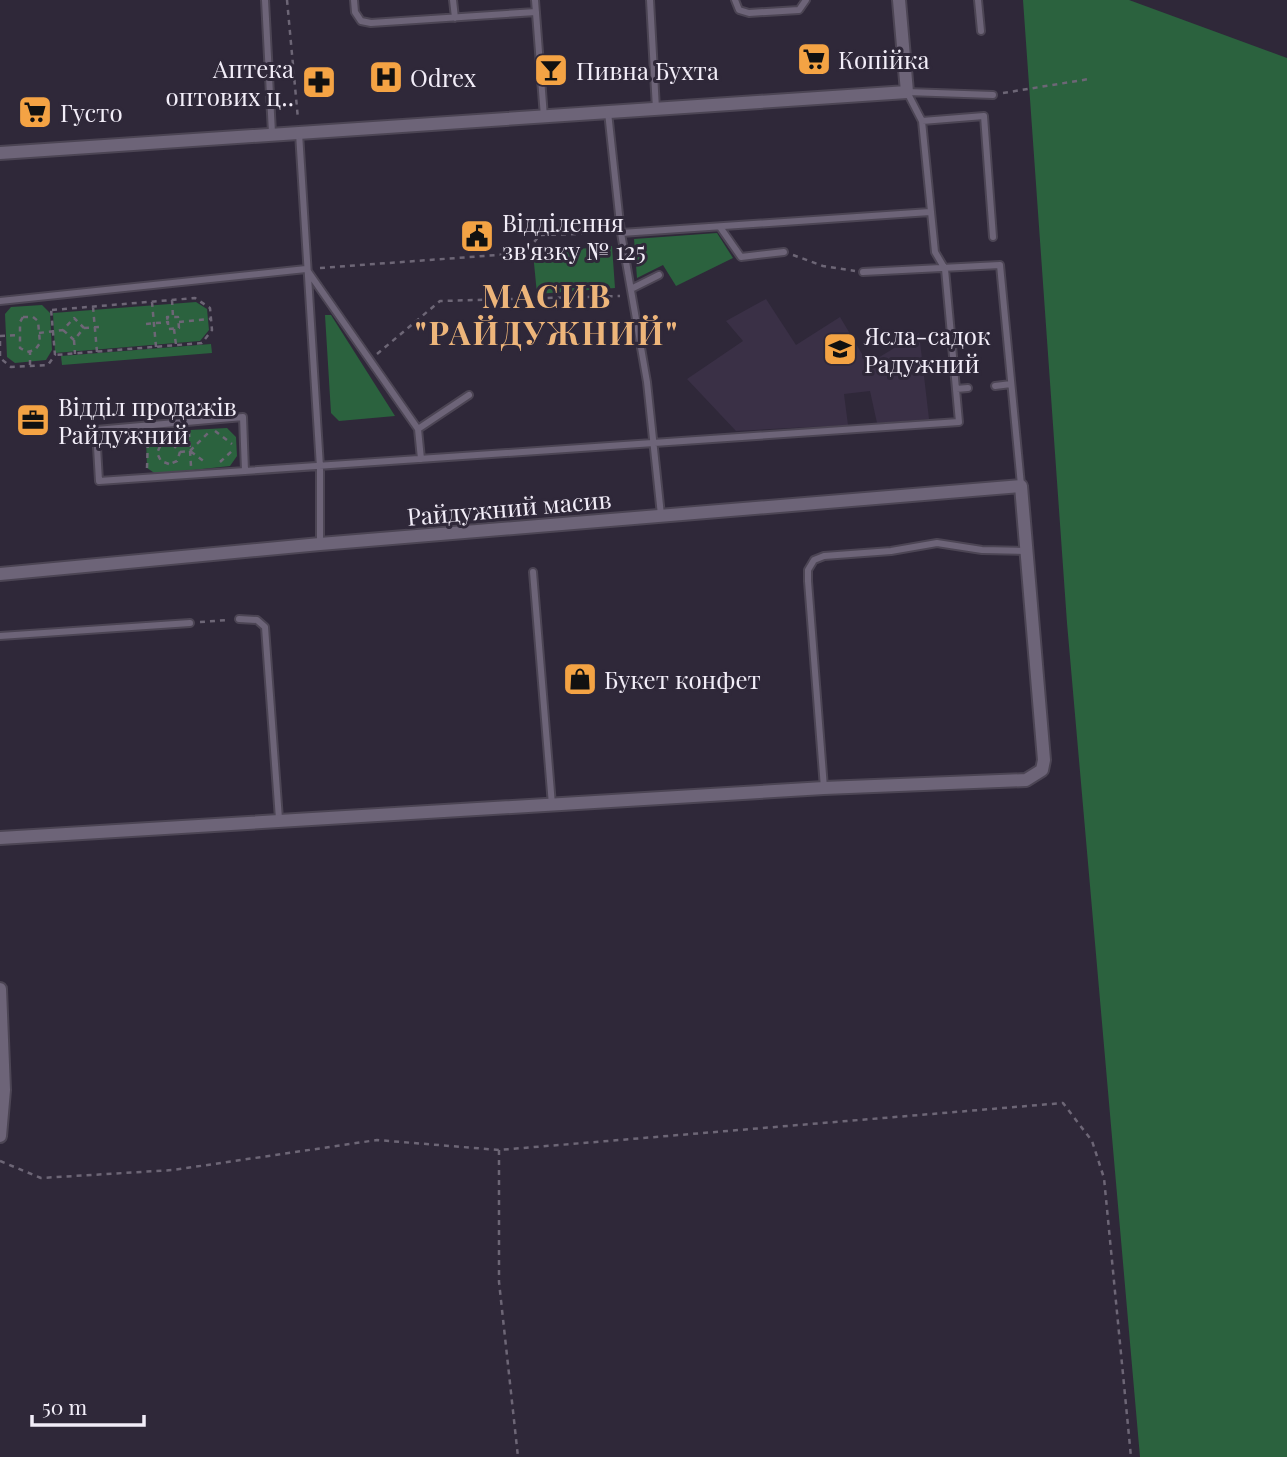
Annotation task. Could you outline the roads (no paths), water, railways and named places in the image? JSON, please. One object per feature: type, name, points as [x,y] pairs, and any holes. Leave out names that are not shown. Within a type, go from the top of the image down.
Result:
[{"type":"street","points":[[0,153],[907,92],[899,0]]},
{"type":"street","points":[[0,838],[824,788],[1026,780],[1042,770],[1044,752],[1021,486]]},
{"type":"street","name":"Райдужний масив","points":[[0,574],[320,544],[1021,486]]},
{"type":"street","points":[[0,989],[0,1136]]},
{"type":"lane","points":[[265,0],[272,133]]},
{"type":"lane","points":[[354,0],[355,12],[361,21],[371,23],[536,12]]},
{"type":"lane","points":[[453,0],[455,18]]},
{"type":"lane","points":[[535,0],[544,117]]},
{"type":"lane","points":[[650,0],[656,109]]},
{"type":"lane","points":[[735,0],[739,10],[749,13],[799,10],[806,0]]},
{"type":"lane","points":[[978,0],[981,31]]},
{"type":"lane","points":[[244,471],[243,417],[96,430],[99,481],[959,422],[945,269],[934,252],[922,121],[907,92],[993,95]]},
{"type":"lane","points":[[608,112],[621,233],[634,292],[661,515]]},
{"type":"lane","points":[[922,121],[984,116],[993,237]]},
{"type":"lane","points":[[299,132],[320,467],[320,544]]},
{"type":"lane","points":[[621,233],[930,212]]},
{"type":"lane","points":[[720,227],[741,257],[784,252]]},
{"type":"lane","points":[[863,272],[1000,265],[1021,486]]},
{"type":"lane","points":[[0,301],[306,269]]},
{"type":"lane","points":[[306,269],[418,429],[421,459]]},
{"type":"lane","points":[[634,292],[659,275]]},
{"type":"lane","points":[[995,386],[1011,384]]},
{"type":"lane","points":[[956,389],[968,388]]},
{"type":"lane","points":[[418,429],[469,395]]},
{"type":"lane","points":[[824,788],[808,581],[808,570],[814,560],[824,556],[891,551],[937,542],[982,550],[1026,551]]},
{"type":"lane","points":[[533,572],[552,805]]},
{"type":"lane","points":[[239,619],[257,620],[265,627],[279,819]]},
{"type":"lane","points":[[0,636],[190,623]]},
{"type":"place","name":"Копійка","points":[[814,59]]},
{"type":"place","name":"Пивна Бухта","points":[[551,70]]},
{"type":"place","name":"Odrex","points":[[386,77]]},
{"type":"place","name":"Аптека оптових ц‥","points":[[319,82]]},
{"type":"place","name":"Густо","points":[[35,112]]},
{"type":"place","name":"Відділення зв'язку № 125","points":[[477,236]]},
{"type":"place","name":"Ясла-садок Радужний","points":[[840,349]]},
{"type":"place","name":"Відділ продажів Райдужний","points":[[33,420]]},
{"type":"place","name":"Букет конфет","points":[[580,679]]},
{"type":"district","name":"МАСИВ \"РАЙДУЖНИЙ\"","points":[[547,312]]}]
